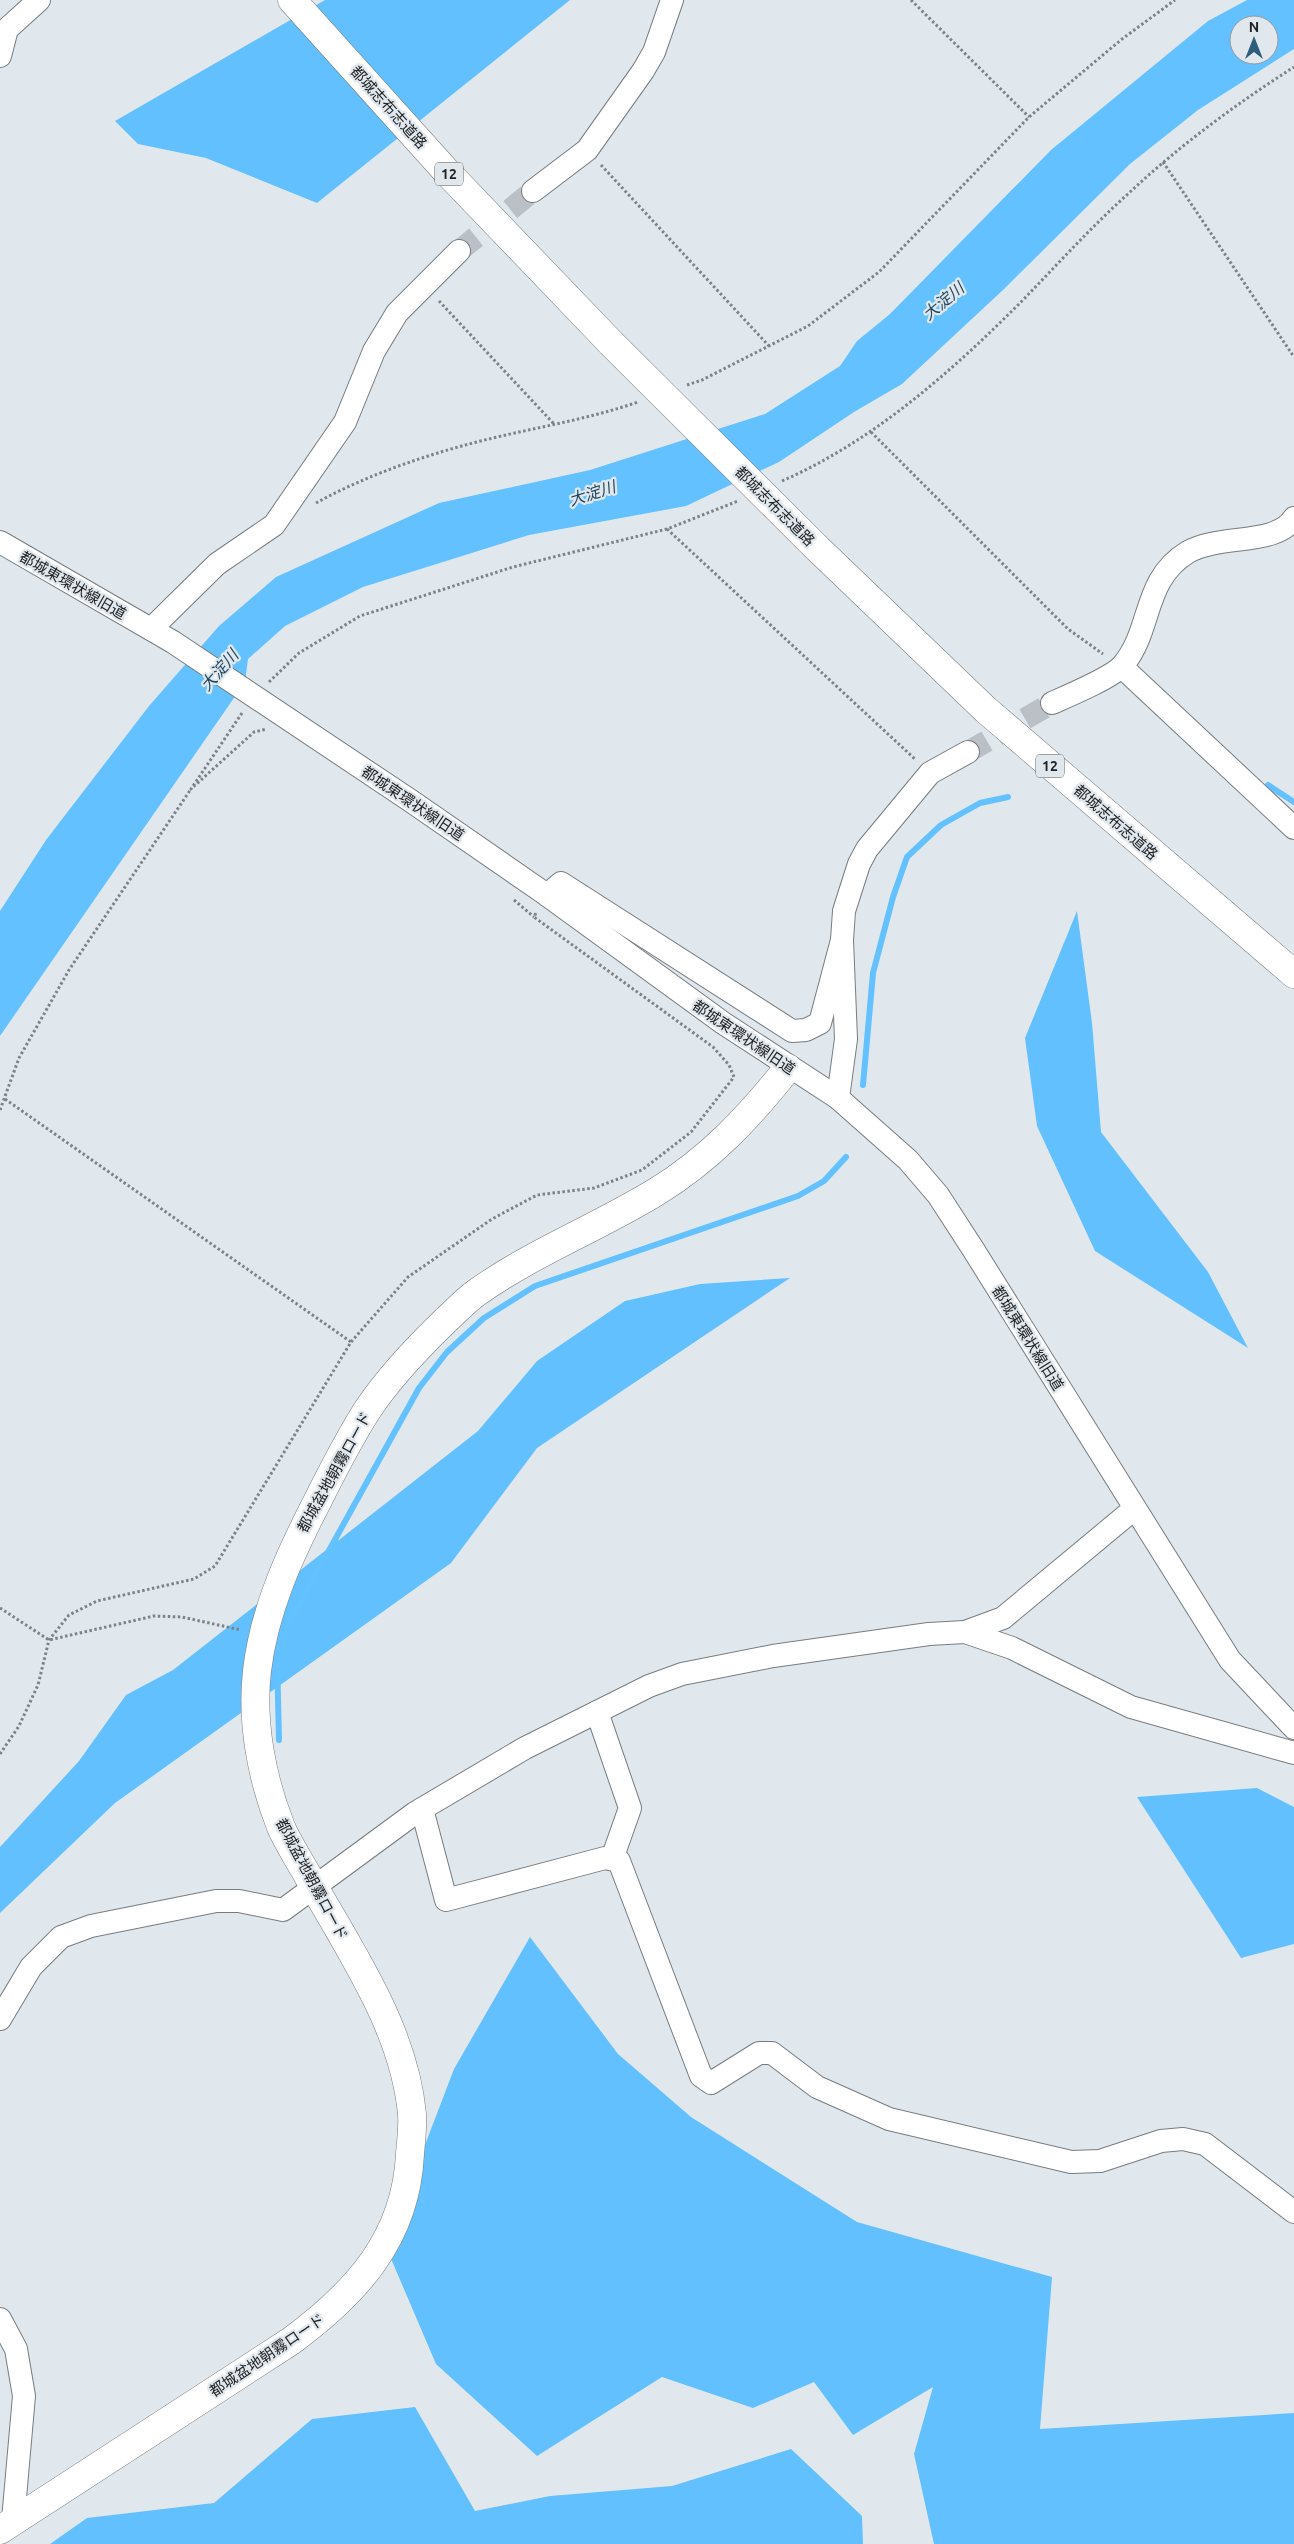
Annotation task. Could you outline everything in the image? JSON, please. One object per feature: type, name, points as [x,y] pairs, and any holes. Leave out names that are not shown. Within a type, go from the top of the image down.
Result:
[{"type":"main road","name":"都城志布志道路","points":[[292,0],[446,171],[611,343],[816,547],[986,710],[1294,974]]},
{"type":"main road","name":"都城盆地朝霧ロード","points":[[7,2525],[291,2341],[328,2314],[367,2272],[386,2242],[399,2211],[409,2173],[412,2116],[406,2081],[395,2040],[370,1987],[282,1829],[262,1769],[256,1674],[264,1635],[272,1602],[296,1541],[332,1472],[368,1409],[417,1347],[473,1295],[519,1266],[656,1192],[706,1157],[750,1116],[788,1068]]},
{"type":"street","points":[[0,56],[3,27],[39,0]]},
{"type":"street","points":[[533,192],[587,150],[644,71],[654,52],[672,0]]},
{"type":"street","points":[[151,629],[217,564],[274,525],[345,422],[374,352],[393,321],[459,251]]},
{"type":"street","points":[[1052,703],[1122,667],[1135,645],[1158,581],[1174,563],[1189,552],[1207,545],[1228,539],[1268,536],[1284,528],[1294,518]]},
{"type":"street","name":"都城東環状線旧道","points":[[0,542],[172,642],[547,895],[670,986],[788,1068],[838,1098],[908,1160],[938,1195],[1230,1660],[1294,1728]]},
{"type":"street","points":[[1122,667],[1294,828]]},
{"type":"street","points":[[838,1098],[846,1039],[842,940],[844,911],[859,864],[867,849],[930,773],[968,752]]},
{"type":"street","points":[[547,895],[561,883],[792,1031],[806,1030],[820,1023],[842,940]]},
{"type":"street","points":[[0,2019],[31,1967],[61,1937],[91,1926],[216,1902],[239,1902],[283,1910],[422,1809],[525,1748],[649,1686],[682,1674],[773,1656],[929,1634],[964,1632],[1003,1618],[1134,1509]]},
{"type":"street","points":[[964,1632],[1012,1648],[1131,1706],[1294,1753]]},
{"type":"street","points":[[596,1712],[630,1808],[612,1859]]},
{"type":"street","points":[[422,1809],[446,1900],[604,1858],[619,1861],[701,2076],[711,2083],[759,2053],[772,2053],[817,2087],[889,2119],[1071,2162],[1100,2161],[1161,2141],[1183,2139],[1205,2144],[1294,2212]]},
{"type":"street","points":[[0,2319],[16,2349],[24,2396],[7,2525]]},
{"type":"path","points":[[911,0],[1029,117]]},
{"type":"path","points":[[684,386],[702,380],[808,326],[879,272],[1029,117],[1122,39],[1175,0]]},
{"type":"path","points":[[1122,667],[1068,629],[871,432],[948,371],[1018,304],[1127,194],[1163,162],[1266,85],[1294,67]]},
{"type":"path","points":[[587,150],[770,346]]},
{"type":"path","points":[[1163,162],[1294,357]]},
{"type":"path","points":[[425,286],[554,424]]},
{"type":"path","points":[[308,507],[335,492],[398,467],[468,444],[604,413],[640,401]]},
{"type":"path","points":[[0,1110],[19,1058],[69,970],[253,695],[299,653],[360,616],[513,567],[667,529],[930,773]]},
{"type":"path","points":[[191,788],[254,732],[266,729],[275,732]]},
{"type":"path","points":[[0,1754],[19,1726],[38,1685],[49,1640],[69,1615],[97,1601],[194,1579],[215,1566],[351,1342],[408,1277],[492,1219],[537,1195],[594,1188],[642,1170],[691,1132],[734,1077],[729,1065],[713,1047],[534,917],[547,895]]},
{"type":"path","points":[[5,1099],[351,1342]]},
{"type":"path","points":[[0,1608],[49,1640],[154,1616],[182,1617],[264,1635]]},
{"type":"shaded area","points":[[325,0],[570,0],[317,203],[206,158],[138,144],[115,121]]},
{"type":"shaded area","points":[[1077,911],[1092,1023],[1101,1132],[1208,1272],[1248,1348],[1095,1251],[1037,1126],[1025,1038]]},
{"type":"shaded area","points":[[790,1278],[537,1448],[451,1563],[115,1803],[0,1913],[0,1847],[79,1761],[126,1695],[173,1670],[478,1431],[537,1361],[625,1301],[700,1284]]},
{"type":"shaded area","points":[[1257,1788],[1294,1807],[1294,1944],[1241,1958],[1137,1797]]},
{"type":"shaded area","points":[[530,1937],[618,2054],[691,2117],[857,2222],[1052,2277],[1040,2429],[1294,2413],[1294,2544],[934,2544],[914,2454],[933,2387],[853,2435],[814,2382],[753,2408],[662,2377],[537,2456],[436,2364],[386,2247],[454,2069]]},
{"type":"shaded area","points":[[415,2407],[475,2511],[550,2496],[672,2486],[791,2449],[862,2516],[863,2544],[50,2544],[87,2518],[214,2503],[312,2419]]},
{"type":"water","name":"大淀川","points":[[1247,0],[1294,0],[1294,49],[1279,59],[1279,15],[1229,15],[1229,65],[1269,65],[1198,110],[1130,164],[1003,290],[902,384],[854,412],[779,462],[686,506],[529,535],[363,587],[285,626],[248,659],[245,682],[0,1036],[0,911],[46,840],[149,706],[219,626],[276,577],[439,503],[590,470],[765,414],[840,366],[857,341],[890,314],[1051,150],[1208,21]]},
{"type":"waterway","points":[[1268,785],[1294,802]]},
{"type":"waterway","points":[[863,1085],[873,973],[893,897],[907,857],[941,825],[980,803],[1008,797]]},
{"type":"waterway","points":[[279,1740],[277,1656],[286,1628],[419,1388],[447,1352],[484,1318],[535,1286],[798,1196],[824,1181],[846,1157]]},
{"type":"tunnel","points":[[459,251],[533,191]]},
{"type":"tunnel","points":[[968,752],[1052,703]]}]
